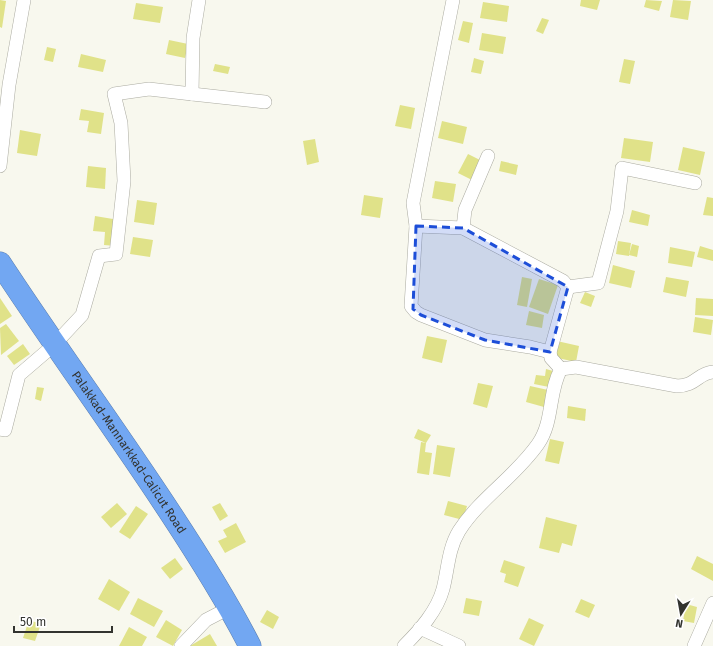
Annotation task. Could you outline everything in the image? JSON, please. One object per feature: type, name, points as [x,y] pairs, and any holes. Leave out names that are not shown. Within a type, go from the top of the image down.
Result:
[{"type":"highway","name":"Palakkad-Mannarkkad-Calicut Road","points":[[0,263],[54,345],[114,428],[231,607],[250,646]]},
{"type":"street","points":[[0,166],[9,85],[24,0]]},
{"type":"street","points":[[192,94],[193,38],[199,0]]},
{"type":"street","points":[[453,0],[414,203],[416,226],[411,302],[416,312],[485,340],[530,346],[550,352]]},
{"type":"street","points":[[0,429],[5,430],[19,375],[54,345],[82,315],[99,256],[116,254],[124,181],[121,123],[114,94],[149,89],[265,102]]},
{"type":"street","points":[[463,228],[465,210],[488,156]]},
{"type":"street","points":[[568,287],[598,283],[617,211],[622,168],[695,183]]},
{"type":"street","points":[[416,226],[463,228],[563,281],[568,287]]},
{"type":"street","points":[[561,370],[551,358],[550,352],[568,287]]},
{"type":"street","points":[[404,646],[433,612],[443,590],[448,561],[458,532],[473,512],[518,470],[539,443],[548,425],[557,377],[561,370],[568,367],[581,368],[677,386],[686,386],[696,382],[705,372],[713,372]]},
{"type":"street","points":[[694,646],[713,603]]},
{"type":"street","points":[[181,646],[206,620],[231,607]]},
{"type":"street","points":[[420,628],[459,646]]},
{"type":"highlighted area","points":[[416,226],[463,228],[568,287],[550,352],[485,340],[421,315],[413,309]]},
{"type":"building","points":[[0,0],[6,1],[2,28],[0,27]]},
{"type":"building","points":[[581,0],[600,0],[597,10],[580,6]]},
{"type":"building","points":[[646,0],[662,1],[659,11],[644,7]]},
{"type":"building","points":[[673,0],[691,1],[688,20],[670,17]]},
{"type":"building","points":[[483,2],[509,6],[507,22],[480,18]]},
{"type":"building","points":[[136,3],[163,7],[160,23],[133,19]]},
{"type":"building","points":[[542,18],[549,20],[543,34],[536,31]]},
{"type":"building","points":[[463,21],[473,23],[469,43],[458,40]]},
{"type":"building","points":[[482,33],[506,37],[503,54],[479,50]]},
{"type":"building","points":[[169,40],[188,44],[185,58],[166,54]]},
{"type":"building","points":[[47,47],[56,49],[53,62],[44,60]]},
{"type":"building","points":[[81,54],[106,60],[103,72],[78,67]]},
{"type":"building","points":[[474,58],[484,61],[481,74],[471,72]]},
{"type":"building","points":[[624,59],[635,61],[630,84],[619,82]]},
{"type":"building","points":[[215,64],[230,67],[228,74],[213,71]]},
{"type":"building","points":[[400,105],[415,108],[411,129],[395,126]]},
{"type":"building","points":[[81,109],[104,113],[101,134],[87,132],[89,121],[79,120]]},
{"type":"building","points":[[442,121],[467,127],[463,144],[438,138]]},
{"type":"building","points":[[20,130],[41,134],[37,156],[17,153]]},
{"type":"building","points":[[624,138],[653,142],[650,162],[621,158]]},
{"type":"building","points":[[315,139],[319,162],[307,165],[303,141]]},
{"type":"building","points":[[683,147],[705,152],[700,175],[678,170]]},
{"type":"building","points":[[468,154],[482,161],[472,180],[458,173]]},
{"type":"building","points":[[501,161],[518,165],[516,175],[499,171]]},
{"type":"building","points":[[88,166],[106,168],[105,189],[86,187]]},
{"type":"building","points":[[435,181],[456,184],[453,202],[432,198]]},
{"type":"building","points":[[364,195],[383,198],[380,218],[361,215]]},
{"type":"building","points":[[707,197],[713,198],[713,216],[703,215]]},
{"type":"building","points":[[137,200],[157,203],[154,225],[134,222]]},
{"type":"building","points":[[632,210],[650,215],[648,226],[629,222]]},
{"type":"building","points":[[95,216],[119,220],[116,246],[104,245],[105,232],[93,231]]},
{"type":"building","points":[[133,237],[153,240],[150,257],[130,254]]},
{"type":"building","points":[[618,241],[631,243],[629,256],[616,254]]},
{"type":"building","points":[[632,244],[639,246],[637,257],[629,255]]},
{"type":"building","points":[[700,246],[713,250],[713,261],[697,257]]},
{"type":"building","points":[[670,247],[695,252],[692,267],[668,263]]},
{"type":"building","points":[[613,265],[635,271],[631,288],[609,283]]},
{"type":"building","points":[[522,277],[532,279],[527,307],[517,305]]},
{"type":"building","points":[[666,277],[689,281],[686,297],[663,292]]},
{"type":"building","points":[[539,279],[558,285],[548,314],[529,307]]},
{"type":"building","points":[[585,292],[595,296],[591,307],[580,303]]},
{"type":"building","points":[[0,298],[12,316],[0,324]]},
{"type":"building","points":[[696,298],[713,299],[713,316],[695,315]]},
{"type":"building","points":[[529,311],[544,315],[542,328],[526,325]]},
{"type":"building","points":[[695,317],[713,320],[711,335],[693,332]]},
{"type":"building","points":[[6,324],[19,341],[1,355],[0,328]]},
{"type":"building","points":[[427,336],[447,340],[442,363],[422,358]]},
{"type":"building","points":[[557,341],[579,346],[576,362],[553,357]]},
{"type":"building","points":[[23,344],[30,354],[14,365],[7,356]]},
{"type":"building","points":[[546,369],[553,371],[549,387],[534,384],[536,375],[545,376]]},
{"type":"building","points":[[478,383],[493,386],[487,408],[473,404]]},
{"type":"building","points":[[530,386],[548,390],[544,407],[526,402]]},
{"type":"building","points":[[37,387],[44,388],[41,401],[35,399]]},
{"type":"building","points":[[568,406],[586,409],[585,421],[567,418]]},
{"type":"building","points":[[418,429],[431,435],[426,443],[414,438]]},
{"type":"building","points":[[550,439],[564,442],[559,464],[545,461]]},
{"type":"building","points":[[421,442],[426,443],[425,452],[432,453],[429,475],[417,473]]},
{"type":"building","points":[[437,445],[455,448],[450,477],[433,474]]},
{"type":"building","points":[[448,501],[467,506],[463,520],[444,515]]},
{"type":"building","points":[[117,503],[127,514],[111,528],[101,517]]},
{"type":"building","points":[[220,503],[228,516],[220,521],[212,507]]},
{"type":"building","points":[[136,506],[148,514],[130,539],[119,532]]},
{"type":"building","points":[[546,517],[577,525],[572,546],[562,543],[559,553],[539,548]]},
{"type":"building","points":[[236,523],[246,542],[225,553],[218,541],[227,537],[223,530]]},
{"type":"building","points":[[697,556],[713,564],[713,581],[691,569]]},
{"type":"building","points":[[175,558],[183,569],[170,579],[161,568]]},
{"type":"building","points":[[504,560],[525,567],[518,587],[504,582],[506,574],[500,572]]},
{"type":"building","points":[[109,579],[130,592],[119,611],[98,599]]},
{"type":"building","points":[[138,598],[163,611],[154,627],[130,614]]},
{"type":"building","points":[[466,598],[482,601],[479,616],[463,613]]},
{"type":"building","points":[[581,599],[595,605],[589,618],[575,612]]},
{"type":"building","points":[[686,604],[697,607],[694,623],[683,621]]},
{"type":"building","points":[[267,610],[279,617],[273,629],[260,622]]},
{"type":"building","points":[[529,618],[544,625],[534,646],[519,639]]},
{"type":"building","points":[[29,620],[41,624],[35,641],[23,638]]},
{"type":"building","points":[[166,620],[182,630],[173,646],[156,637]]},
{"type":"building","points":[[129,627],[147,637],[142,646],[119,646]]},
{"type":"building","points":[[210,634],[217,646],[190,646]]}]
